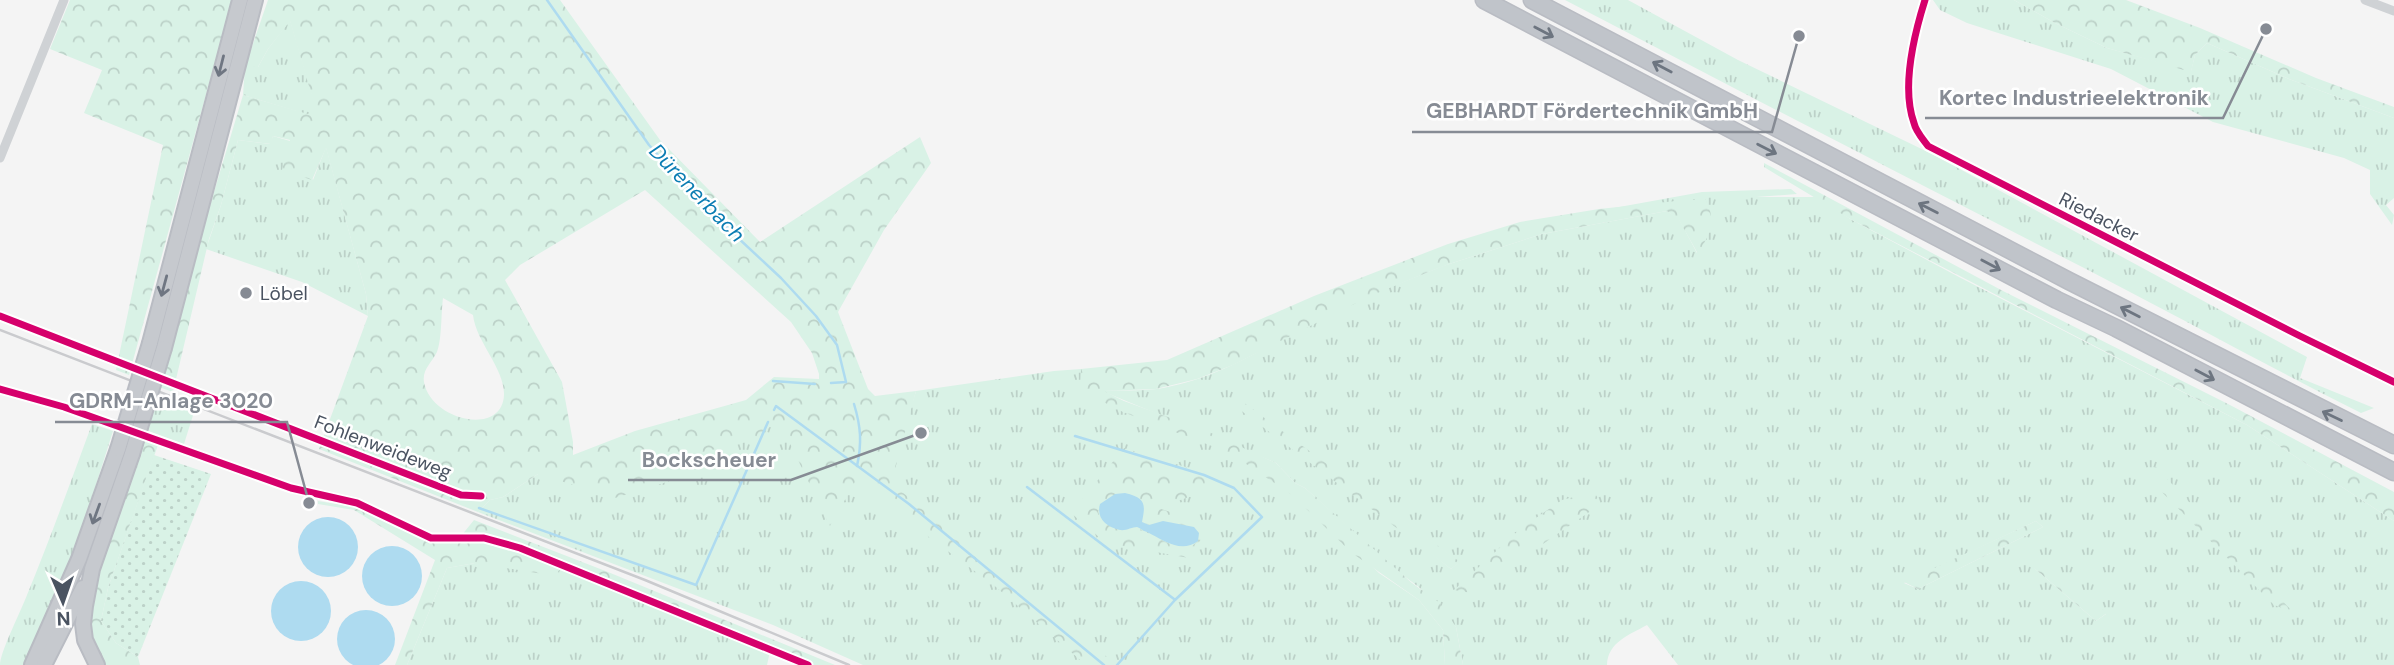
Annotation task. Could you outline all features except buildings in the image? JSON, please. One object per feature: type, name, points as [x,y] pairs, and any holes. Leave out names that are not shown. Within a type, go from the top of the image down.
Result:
[{"type":"highway","points":[[44,665],[92,569],[132,454],[240,0]]},
{"type":"highway","points":[[32,665],[79,559],[157,345],[255,0]]},
{"type":"highway","points":[[1483,0],[2057,300],[2394,472]]},
{"type":"highway","points":[[1532,0],[2069,281],[2394,446]]},
{"type":"highway","points":[[92,569],[83,624],[85,640],[97,665]]},
{"type":"street","points":[[0,158],[64,0]]},
{"type":"street","name":"Riedacker","points":[[1925,0],[1913,46],[1909,98],[1914,126],[1928,146],[2300,337],[2394,382]]},
{"type":"street","points":[[2365,0],[2394,11]]},
{"type":"street","name":"Fohlenweideweg","points":[[0,316],[461,495],[481,496]]},
{"type":"street","points":[[0,389],[64,407],[291,488],[356,503],[431,538],[484,538]]},
{"type":"green space","points":[[70,0],[232,0],[129,375],[116,370],[163,145],[84,113],[102,70],[50,49]]},
{"type":"green space","points":[[268,0],[560,0],[660,140],[760,242],[920,137],[931,163],[884,230],[838,312],[868,389],[875,396],[916,391],[891,484],[981,551],[1117,665],[1086,665],[996,587],[855,482],[830,526],[782,427],[775,423],[753,440],[662,462],[670,481],[615,498],[538,474],[503,497],[490,500],[478,512],[319,449],[368,316],[366,294],[326,148],[312,180],[282,170],[290,140],[273,136],[271,144],[238,140],[209,239],[173,392],[156,386],[243,95],[318,117],[290,21],[258,67],[245,67]],"holes":[[[645,190],[791,322],[812,353],[819,379],[774,377],[746,400],[635,431],[573,455],[562,382],[505,280],[520,265]],[[443,298],[473,315],[479,335],[500,375],[504,395],[500,408],[492,416],[467,419],[454,415],[441,408],[431,398],[425,386],[425,372],[439,347]]]},
{"type":"green space","points":[[1565,0],[1628,0],[1738,60],[1932,154],[2307,357],[2300,378],[2374,408],[2361,413]]},
{"type":"green space","points":[[1933,0],[2014,0],[2107,48],[2191,71],[2195,55],[2207,43],[2289,79],[2394,118],[2394,198],[2386,205],[2394,215],[2392,225],[2370,194],[2370,170],[2344,158],[2213,122],[2111,69],[1967,23],[1940,10]]},
{"type":"green space","points":[[2014,0],[2126,0],[2394,107],[2394,118],[2289,79],[2207,43],[2195,55],[2191,72],[2107,48]]},
{"type":"green space","points":[[290,20],[319,118],[243,95],[245,67],[258,67]]},
{"type":"green space","points":[[273,136],[290,141],[313,180],[326,147],[366,294],[368,316],[302,282],[206,249],[238,140],[270,144]]},
{"type":"green space","points":[[1764,163],[2003,291],[2230,405],[2394,492],[2394,521],[2247,425],[1852,220],[1764,167]]},
{"type":"green space","points":[[1791,189],[1797,194],[1756,197],[1817,197],[1852,220],[1959,277],[2247,425],[2394,521],[2394,665],[1678,665],[1647,625],[1615,645],[1607,665],[1463,665],[1456,627],[1420,588],[1392,567],[1305,488],[1295,483],[1276,463],[1102,391],[1157,389],[1187,382],[1232,365],[1273,343],[1090,390],[1268,467],[1379,573],[1419,600],[1443,630],[1445,665],[863,665],[773,625],[478,512],[490,500],[503,497],[538,474],[631,440],[913,401],[916,391],[1054,371],[1081,369],[1081,373],[1176,362],[1520,225],[1702,192]],"holes":[[[1705,200],[1697,253],[1679,219],[1667,211],[1542,234],[1443,266],[1398,284],[1398,283],[1530,233]],[[1243,403],[1459,562],[1451,569]],[[2036,521],[2043,527],[1918,589],[1904,583]],[[2034,568],[2106,613],[2096,621]]]},
{"type":"green space","points":[[1705,198],[1711,214],[1711,227],[1698,254],[1679,220],[1667,211],[1542,234],[1443,266],[1370,296],[1233,365],[1197,379],[1156,389],[1104,391],[1209,432],[1276,463],[1295,483],[1305,488],[1412,583],[1440,603],[1456,627],[1463,665],[1445,665],[1443,630],[1419,600],[1352,553],[1292,495],[1230,453],[1123,412],[1080,390],[1081,369],[1167,360],[1314,296],[1448,244],[1520,222],[1599,209]]},
{"type":"green space","points":[[156,394],[195,409],[184,444],[146,430]]},
{"type":"green space","points":[[1243,402],[1460,562],[1451,569],[1239,409]]},
{"type":"green space","points":[[92,424],[113,431],[79,539],[59,591],[25,665],[0,665],[7,641],[44,553]]},
{"type":"green space","points":[[142,440],[158,445],[108,588],[101,621],[116,643],[138,657],[140,665],[102,665],[90,637],[90,590]]},
{"type":"green space","points":[[1124,448],[1218,477],[1214,488],[1158,508],[1210,525],[1189,558],[1106,543],[1071,513]],"holes":[[[1098,511],[1149,525],[1153,523],[1198,541],[1192,546],[1174,546],[1136,527],[1106,524],[1100,519]]]},
{"type":"green space","points":[[154,455],[211,474],[138,657],[116,643],[101,621],[108,588]]},
{"type":"green space","points":[[2155,466],[2292,611],[2274,605],[2153,483]]},
{"type":"green space","points":[[1594,492],[1599,500],[1595,508],[1472,593],[1454,590],[1520,529],[1562,500]]},
{"type":"green space","points":[[318,501],[355,507],[430,543],[457,541],[474,520],[835,665],[812,665],[564,563],[555,576],[475,563],[447,568],[407,665],[395,665],[435,560],[354,510],[318,504]]},
{"type":"green space","points":[[2036,521],[2043,527],[1918,589],[1904,582]]},
{"type":"green space","points":[[2043,559],[2107,613],[2096,621],[2034,568]]},
{"type":"green space","points":[[475,563],[563,563],[771,647],[767,665],[407,665],[447,568]]},
{"type":"water","points":[[1125,493],[1142,502],[1142,522],[1149,525],[1163,521],[1194,527],[1199,533],[1198,541],[1192,545],[1179,546],[1137,527],[1120,530],[1110,527],[1099,514],[1100,504],[1115,494]]},
{"type":"water","points":[[328,517],[345,522],[353,530],[358,547],[353,564],[345,572],[328,577],[311,572],[303,564],[298,547],[303,530],[311,522]]},
{"type":"water","points":[[392,546],[409,551],[417,559],[422,576],[417,593],[409,601],[392,606],[375,601],[367,593],[362,576],[367,559],[375,551]]},
{"type":"water","points":[[301,581],[318,586],[326,594],[331,611],[326,628],[318,636],[301,641],[284,636],[276,628],[271,611],[276,594],[284,586]]},
{"type":"water","points":[[360,610],[372,610],[387,618],[395,633],[395,645],[387,660],[372,668],[360,668],[345,660],[337,645],[337,633],[345,618]]},
{"type":"waterway","name":"Dürenerbach","points":[[547,0],[649,145],[706,208],[781,278],[816,316],[837,345],[846,382],[831,383]]},
{"type":"waterway","points":[[773,381],[815,384]]},
{"type":"waterway","name":"Dürenerbach","points":[[854,404],[860,435],[857,466]]},
{"type":"waterway","name":"Dürenerbach","points":[[774,410],[776,406],[909,504],[1104,665]]},
{"type":"waterway","points":[[479,508],[696,585],[768,422]]},
{"type":"waterway","points":[[1075,436],[1204,475],[1234,488],[1262,517],[1175,600],[1117,665]]},
{"type":"waterway","points":[[1027,487],[1174,599]]},
{"type":"railway","points":[[0,330],[645,580],[849,665]]},
{"type":"cycle path","points":[[1925,0],[1910,61],[1909,94],[1915,126],[1928,146],[2394,382]]},
{"type":"cycle path","points":[[0,316],[461,495],[481,496]]},
{"type":"cycle path","points":[[0,389],[64,407],[291,488],[357,503],[431,538],[484,538],[520,548],[808,665]]},
{"type":"place","name":"Kortec Industrieelektronik","points":[[2266,29]]},
{"type":"place","name":"GEBHARDT Fördertechnik GmbH","points":[[1799,36]]},
{"type":"place","name":"Löbel","points":[[246,293]]},
{"type":"place","name":"Bockscheuer","points":[[921,433]]},
{"type":"place","name":"GDRM-Anlage 3020","points":[[309,503]]}]
